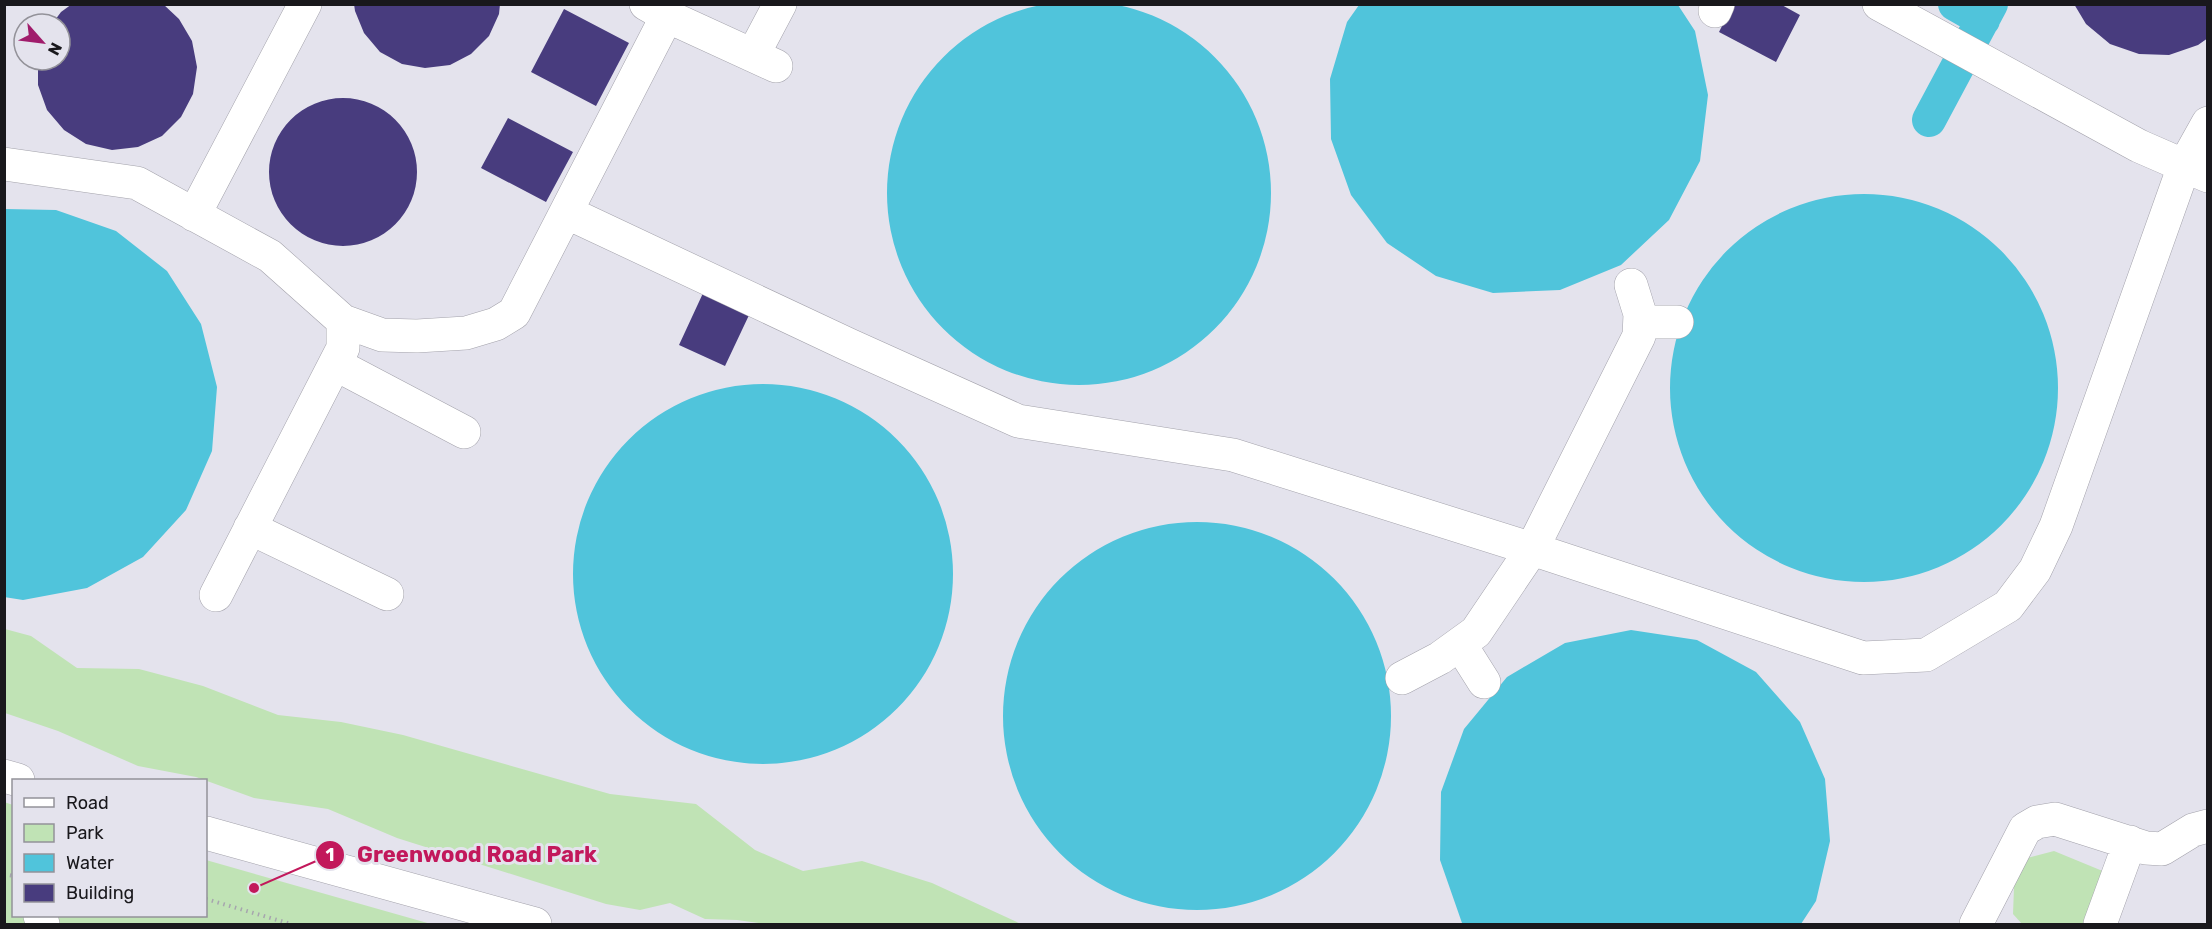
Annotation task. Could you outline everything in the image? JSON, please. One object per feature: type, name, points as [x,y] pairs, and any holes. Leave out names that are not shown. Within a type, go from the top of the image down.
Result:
[{"type":"street","points":[[194,215],[305,4]]},
{"type":"street","points":[[4,164],[137,183],[270,256],[343,321],[382,335],[417,336],[466,333],[496,324],[514,313],[566,212],[657,10],[764,61],[780,4]]},
{"type":"street","points":[[1879,4],[2139,146],[2196,171]]},
{"type":"street","points":[[566,212],[1018,421],[1233,455],[1532,549],[1863,658],[1926,655],[2008,606],[2035,570],[2056,526],[2196,171],[2208,123]]},
{"type":"street","points":[[1402,678],[1440,658],[1476,632],[1532,549],[1639,336],[1640,314],[1630,285]]},
{"type":"street","points":[[216,595],[344,348],[343,321]]},
{"type":"street","points":[[1640,322],[1677,322]]},
{"type":"street","points":[[335,364],[464,432]]},
{"type":"street","points":[[250,528],[387,594]]},
{"type":"street","points":[[1460,644],[1484,682]]},
{"type":"street","points":[[1976,924],[2025,829],[2037,822],[2055,819],[2146,848],[2162,849],[2193,830],[2208,826]]},
{"type":"street","points":[[207,833],[535,924]]},
{"type":"street","points":[[2100,924],[2130,842]]},
{"type":"path","points":[[207,899],[291,924]]},
{"type":"green space","points":[[5,629],[31,636],[77,668],[139,669],[203,686],[278,715],[341,722],[403,735],[610,794],[696,804],[755,850],[803,871],[862,861],[932,883],[1021,924],[765,924],[705,919],[670,903],[640,910],[606,904],[397,838],[328,809],[254,798],[207,781],[207,779],[138,766],[58,731],[5,713]]},
{"type":"green space","points":[[4,802],[12,805],[12,917],[207,917],[207,860],[431,924],[5,924]]},
{"type":"green space","points":[[2054,851],[2105,872],[2102,924],[2022,924],[2013,914],[2015,861]]},
{"type":"water","points":[[1079,1],[1116,5],[1153,16],[1186,33],[1215,57],[1239,86],[1256,119],[1267,156],[1271,193],[1267,230],[1256,267],[1239,300],[1215,329],[1186,353],[1153,370],[1116,381],[1079,385],[1042,381],[1005,370],[972,353],[943,329],[919,300],[902,267],[891,230],[887,193],[891,156],[902,119],[919,86],[943,57],[972,33],[1005,16],[1042,5]]},
{"type":"water","points":[[1359,5],[1678,5],[1695,31],[1708,95],[1700,161],[1669,220],[1621,265],[1560,290],[1493,293],[1436,276],[1387,243],[1351,195],[1331,139],[1330,79],[1347,22]]},
{"type":"water","points":[[1864,194],[1902,197],[1938,208],[1972,226],[2001,251],[2026,280],[2044,314],[2055,350],[2058,388],[2055,426],[2044,462],[2026,496],[2001,525],[1972,550],[1938,568],[1902,579],[1864,582],[1826,579],[1790,568],[1756,550],[1727,525],[1702,496],[1684,462],[1673,426],[1670,388],[1673,350],[1684,314],[1702,280],[1727,251],[1756,226],[1790,208],[1826,197]]},
{"type":"water","points":[[5,209],[56,210],[116,231],[167,271],[201,324],[217,387],[212,451],[186,510],[143,557],[87,588],[23,600],[4,597]]},
{"type":"water","points":[[763,384],[800,388],[836,399],[868,416],[897,440],[921,469],[938,501],[949,537],[953,574],[949,611],[938,647],[921,679],[897,708],[868,732],[836,749],[800,760],[763,764],[726,760],[690,749],[658,732],[629,708],[605,679],[588,647],[577,611],[573,574],[577,537],[588,501],[605,469],[629,440],[658,416],[690,399],[726,388]]},
{"type":"water","points":[[1197,522],[1235,526],[1271,537],[1305,555],[1334,579],[1358,608],[1376,642],[1387,678],[1391,716],[1387,754],[1376,790],[1358,824],[1334,853],[1305,877],[1271,895],[1235,906],[1197,910],[1159,906],[1123,895],[1089,877],[1060,853],[1036,824],[1018,790],[1007,754],[1003,716],[1007,678],[1018,642],[1036,608],[1060,579],[1089,555],[1123,537],[1159,526]]},
{"type":"water","points":[[1631,630],[1697,640],[1756,672],[1800,722],[1825,779],[1830,841],[1816,901],[1801,924],[1462,923],[1440,860],[1441,792],[1464,729],[1507,677],[1565,643]]},
{"type":"building","points":[[72,4],[163,4],[179,19],[192,41],[197,67],[193,94],[181,117],[162,136],[138,147],[112,150],[86,144],[64,130],[47,110],[38,85],[38,72],[72,72],[72,12],[61,12]]},
{"type":"building","points":[[354,4],[500,4],[499,14],[489,36],[471,54],[450,65],[425,68],[402,64],[380,52],[364,33]]},
{"type":"building","points":[[1733,4],[1780,4],[1800,15],[1776,62],[1719,32]]},
{"type":"building","points":[[2074,4],[2208,4],[2208,38],[2198,45],[2169,55],[2139,54],[2110,44],[2086,24]]},
{"type":"building","points":[[564,9],[629,43],[596,106],[531,72]]},
{"type":"building","points":[[343,98],[371,104],[395,120],[411,144],[417,172],[411,200],[395,224],[371,240],[343,246],[315,240],[291,224],[275,200],[269,172],[275,144],[291,120],[315,104]]},
{"type":"building","points":[[508,118],[573,152],[546,202],[481,168]]},
{"type":"building","points":[[704,291],[750,313],[725,366],[679,345]]},
{"type":"waterway","points":[[1955,4],[1983,20]]},
{"type":"waterway","points":[[1929,120],[1991,4]]},
{"type":"place","name":"Greenwood Road Park","points":[[254,888]]}]
